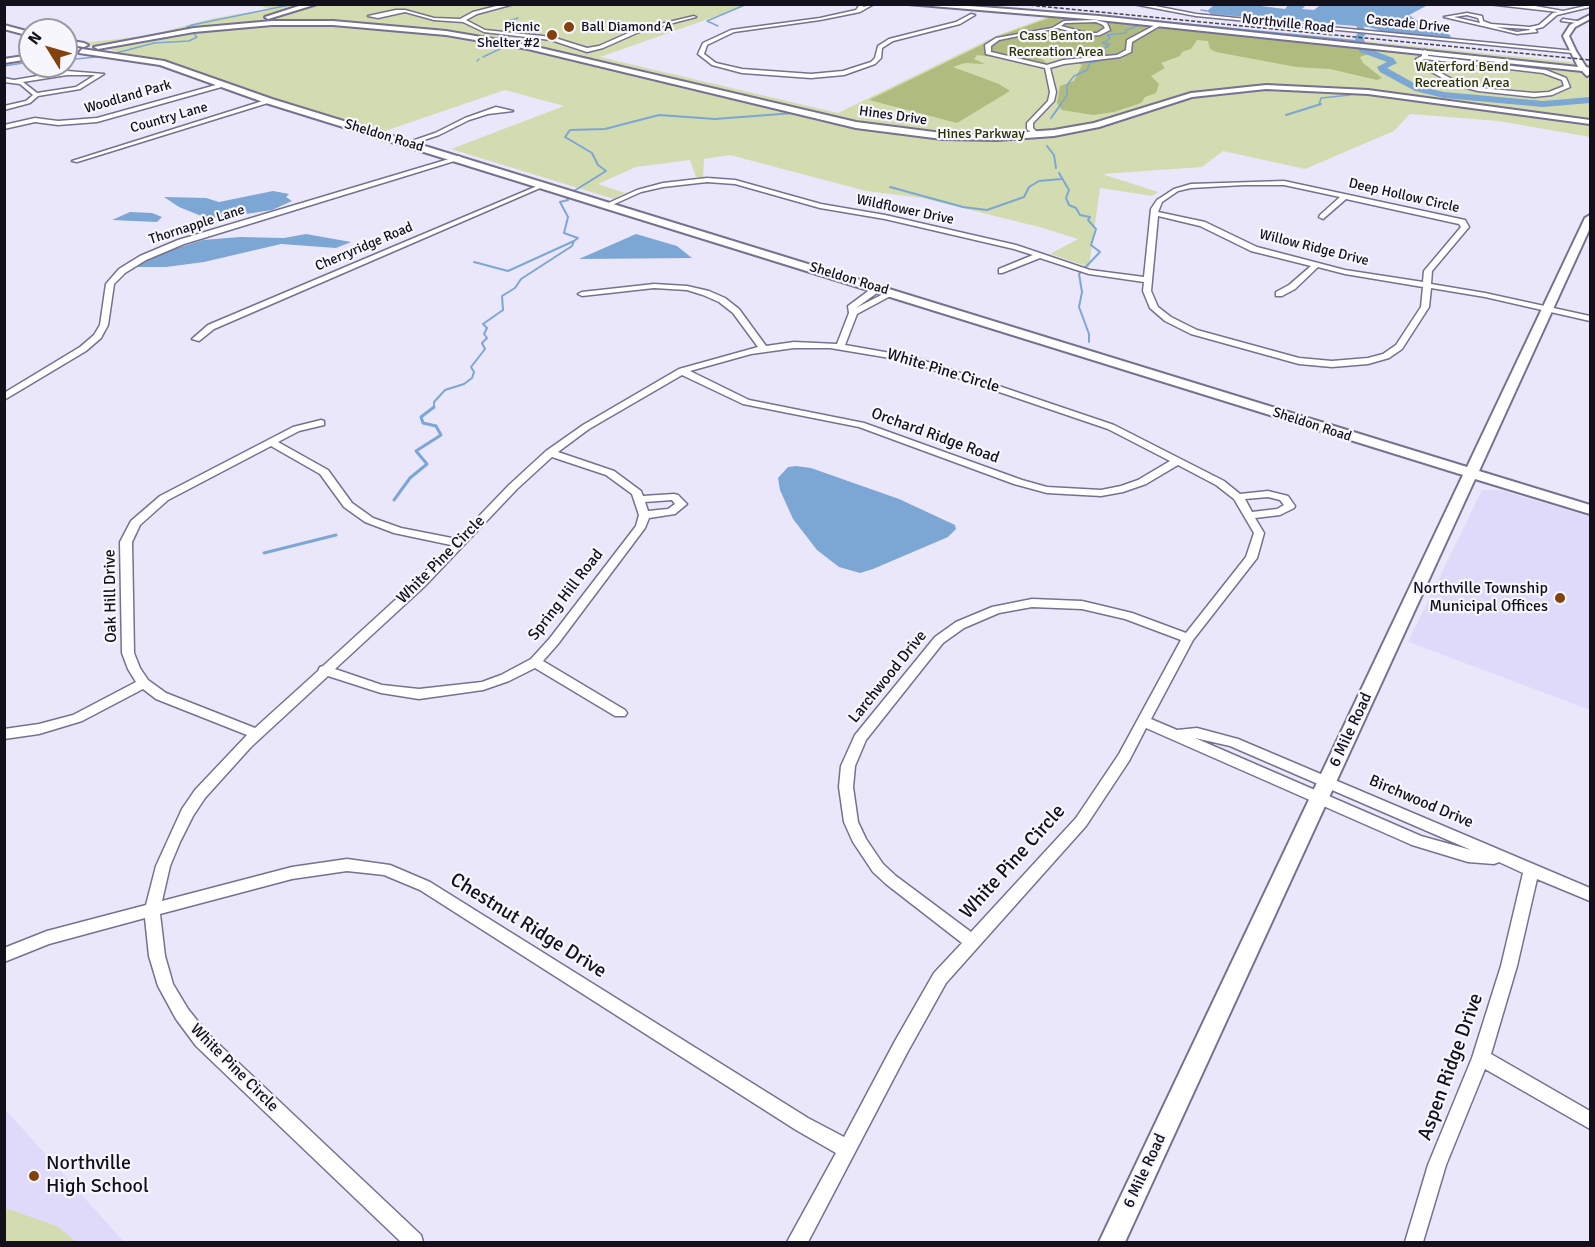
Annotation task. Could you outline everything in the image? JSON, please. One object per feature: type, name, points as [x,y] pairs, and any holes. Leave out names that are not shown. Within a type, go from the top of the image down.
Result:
[{"type":"street","points":[[246,24],[314,4]]},
{"type":"street","points":[[258,24],[319,4]]},
{"type":"street","points":[[462,21],[475,13],[512,4]]},
{"type":"street","points":[[858,10],[863,4]]},
{"type":"street","points":[[872,4],[858,10],[814,20],[733,31],[705,44],[701,54],[714,64],[745,72],[811,76],[844,73],[873,63],[878,58],[880,47],[891,40],[958,23],[977,10]]},
{"type":"street","name":"Northville Road","points":[[911,4],[1161,24],[1364,45],[1507,64],[1587,70]]},
{"type":"street","name":"Cascade Drive","points":[[1135,4],[1174,13],[1572,51]]},
{"type":"street","points":[[1490,4],[1540,6],[1561,11]]},
{"type":"street","points":[[1473,23],[1530,28],[1541,26],[1561,11],[1590,6]]},
{"type":"street","points":[[78,48],[196,30],[291,11]]},
{"type":"street","points":[[405,11],[375,18],[370,16],[405,11],[434,19],[462,21],[484,31],[562,41],[587,50],[600,47],[637,31],[694,17]]},
{"type":"street","points":[[1481,22],[1480,17],[1467,14],[1446,16],[1517,33],[1535,31],[1530,28]]},
{"type":"street","points":[[1549,18],[1577,22],[1590,17]]},
{"type":"street","points":[[1058,27],[1087,35],[1098,34],[1108,29],[1098,19],[1067,21],[1058,27],[1007,36],[989,44],[987,49],[989,55],[1047,67],[1126,54],[1130,41],[1161,24]]},
{"type":"street","points":[[669,20],[675,22]]},
{"type":"street","points":[[1577,22],[1566,36],[1572,51],[1587,70],[1590,78]]},
{"type":"street","name":"Hines Drive","points":[[196,30],[246,24],[341,24],[470,36],[528,47],[870,128],[952,137],[1037,135],[1096,124],[1191,95],[1276,87],[1368,92],[1590,122]]},
{"type":"street","points":[[89,47],[108,51],[159,36]]},
{"type":"street","name":"Sheldon Road","points":[[89,47],[161,63],[269,101],[544,184],[1590,510]]},
{"type":"street","points":[[1425,54],[1418,61],[1457,84],[1480,90],[1534,95],[1550,94],[1567,87],[1564,79],[1557,75],[1507,64]]},
{"type":"street","points":[[1037,135],[1030,129],[1030,123],[1052,101],[1053,92],[1047,67]]},
{"type":"street","points":[[4,108],[28,102],[36,95],[78,88],[98,78],[101,74],[67,73],[16,81]]},
{"type":"street","points":[[4,80],[22,83],[36,95]]},
{"type":"street","name":"Woodland Park","points":[[4,127],[35,120],[58,123],[97,120],[223,85]]},
{"type":"street","name":"Country Lane","points":[[75,161],[269,101]]},
{"type":"street","points":[[409,144],[488,112]]},
{"type":"street","name":"Thornapple Lane","points":[[4,397],[83,349],[98,336],[104,324],[110,284],[122,271],[143,258],[181,242],[459,158]]},
{"type":"street","name":"Wildflower Drive","points":[[613,206],[655,188],[681,182],[735,182],[820,206],[885,217],[1041,255],[1089,272],[1147,280]]},
{"type":"street","name":"Deep Hollow Circle","points":[[1233,183],[1269,183],[1345,196],[1462,222],[1465,227],[1428,271],[1425,307],[1402,343],[1386,356],[1368,361],[1370,367],[1362,371],[1281,357],[1176,324],[1161,315],[1149,302],[1147,280],[1155,213],[1158,201],[1176,190],[1233,183]]},
{"type":"street","name":"Cherryridge Road","points":[[196,339],[211,327],[544,184]]},
{"type":"street","points":[[1323,217],[1345,196]]},
{"type":"street","name":"Willow Ridge Drive","points":[[1155,213],[1202,224],[1254,249],[1316,265],[1471,293],[1484,300],[1547,312]]},
{"type":"street","name":"6 Mile Road","points":[[1112,1242],[1590,218]]},
{"type":"street","points":[[1002,271],[1041,255]]},
{"type":"street","points":[[1280,294],[1292,287],[1316,265]]},
{"type":"street","points":[[582,294],[654,286],[675,286],[706,293],[722,300],[736,311],[764,349]]},
{"type":"street","points":[[853,314],[851,308],[859,300],[885,290]]},
{"type":"street","points":[[840,347],[853,314],[885,290]]},
{"type":"street","points":[[1547,312],[1590,319]]},
{"type":"street","points":[[1547,312],[1590,326]]},
{"type":"street","name":"White Pine Circle","points":[[414,1242],[202,1040],[182,1014],[166,986],[157,956],[152,911],[163,866],[187,813],[200,794],[257,734],[460,543],[513,487],[550,453],[586,427],[682,371],[733,354],[794,345],[840,347],[910,359],[1111,427],[1178,461],[1238,497],[1259,533],[1251,558],[1188,638],[1113,774],[1081,822],[971,941],[940,978],[809,1224],[797,1242]]},
{"type":"street","name":"Orchard Ridge Road","points":[[682,371],[746,402],[861,425],[1018,482],[1047,490],[1101,493],[1123,489],[1142,482],[1178,461]]},
{"type":"street","name":"Oak Hill Drive","points":[[257,734],[177,704],[144,683],[134,669],[128,653],[125,552],[130,532],[144,513],[164,498],[296,429],[321,423]]},
{"type":"street","points":[[271,442],[324,472],[348,505],[369,520],[398,531],[460,543]]},
{"type":"street","points":[[550,453],[610,473],[637,493],[644,515],[671,512],[682,504],[674,497],[640,499]]},
{"type":"street","points":[[1238,497],[1268,494],[1284,498],[1290,506],[1280,512],[1250,514]]},
{"type":"street","name":"Spring Hill Road","points":[[324,670],[381,689],[419,694],[464,690],[505,678],[535,662],[554,641],[641,526],[644,515]]},
{"type":"street","name":"Larchwood Drive","points":[[971,941],[891,880],[878,868],[860,842],[851,822],[846,787],[848,766],[860,738],[939,640],[960,625],[996,610],[1032,603],[1082,605],[1128,616],[1188,638]]},
{"type":"street","points":[[535,662],[620,713]]},
{"type":"street","points":[[8,736],[77,718],[144,683]]},
{"type":"street","name":"Birchwood Drive","points":[[1143,722],[1178,735],[1192,744],[1323,790],[1417,841],[1467,856],[1498,858],[1590,896]]},
{"type":"street","name":"Chestnut Ridge Drive","points":[[4,955],[46,938],[323,867],[366,866],[403,875],[425,886],[802,1124],[848,1149]]},
{"type":"street","name":"Aspen Ridge Drive","points":[[1414,1242],[1437,1165],[1481,1058],[1509,966],[1531,870]]},
{"type":"street","points":[[1481,1058],[1590,1120]]},
{"type":"shaded area","points":[[1482,490],[1500,490],[1590,517],[1590,710],[1408,642]]},
{"type":"shaded area","name":"Northville High School","points":[[5,1109],[124,1242],[5,1242]]},
{"type":"green space","name":"Hines Parkway","points":[[255,5],[748,5],[600,57],[838,113],[998,35],[1061,12],[1383,43],[1590,64],[1590,137],[1498,121],[1410,114],[1394,131],[1305,169],[1223,151],[1202,167],[1102,174],[1158,192],[1152,196],[1100,188],[1089,267],[1050,254],[1078,239],[1043,228],[922,198],[866,191],[730,155],[704,159],[703,177],[696,177],[690,160],[636,167],[598,184],[625,193],[614,199],[451,149],[564,106],[505,90],[382,132],[250,92],[186,67],[80,43],[147,36],[214,18],[272,9]]},
{"type":"green space","name":"Cass Benton Recreation Area","points":[[1060,14],[1382,49],[1360,57],[1363,63],[1382,78],[1377,80],[1330,69],[1296,67],[1216,52],[1210,49],[1208,41],[1197,40],[1191,49],[1161,63],[1165,68],[1151,76],[1159,84],[1156,93],[1145,97],[1141,103],[1114,112],[1093,115],[1062,110],[1057,103],[1060,86],[1074,81],[1082,65],[1070,58],[1077,52],[1062,48],[1025,53],[1044,60],[1046,63],[977,55],[974,59],[985,64],[965,63],[953,67],[999,84],[1010,91],[957,123],[869,100],[1002,35]]},
{"type":"green space","points":[[5,1208],[57,1226],[76,1242],[5,1242]]},
{"type":"water","points":[[1215,4],[1285,9],[1288,5],[1306,5],[1302,9],[1314,10],[1319,6],[1315,4],[1428,5],[1409,15],[1419,22],[1450,35],[1451,38],[1385,32],[1368,27],[1211,14],[1207,11]]},
{"type":"water","points":[[273,191],[289,194],[286,197],[292,201],[272,210],[220,218],[204,217],[179,207],[164,197],[206,198],[219,202]]},
{"type":"water","points":[[130,212],[152,213],[162,217],[157,222],[112,220]]},
{"type":"water","points":[[306,234],[351,242],[336,248],[281,244],[204,262],[166,267],[134,267],[155,255],[203,240],[240,237],[284,238]]},
{"type":"water","points":[[636,234],[677,246],[692,258],[579,259]]},
{"type":"water","points":[[788,467],[811,468],[899,499],[955,525],[956,529],[948,537],[873,569],[860,573],[839,567],[817,550],[793,519],[780,490],[778,478]]},
{"type":"waterway","points":[[78,59],[105,56],[154,43],[189,41],[197,37],[187,27],[192,25],[294,4]]},
{"type":"waterway","points":[[718,26],[707,21],[747,4]]},
{"type":"waterway","points":[[756,4],[802,4]]},
{"type":"waterway","points":[[1201,10],[1207,11]]},
{"type":"waterway","points":[[518,18],[506,22],[529,28],[522,35]]},
{"type":"waterway","points":[[1147,20],[1359,41]]},
{"type":"waterway","points":[[1108,40],[1110,38],[1107,35],[1126,33],[1126,30],[1143,24]]},
{"type":"waterway","points":[[1359,26],[1363,33],[1359,37],[1363,50],[1390,60],[1392,63],[1382,67],[1383,70],[1418,89],[1444,95],[1543,104],[1590,100]]},
{"type":"waterway","points":[[517,40],[521,38]]},
{"type":"waterway","points":[[1101,57],[1089,52],[1108,47],[1106,46],[1110,44],[1102,43],[1107,41]]},
{"type":"waterway","points":[[483,57],[506,46]]},
{"type":"waterway","points":[[1060,105],[1067,95],[1067,85],[1074,76],[1087,70],[1090,63],[1105,59]]},
{"type":"waterway","points":[[4,66],[18,64]]},
{"type":"waterway","points":[[1319,105],[1321,98],[1350,95]]},
{"type":"waterway","points":[[1051,118],[1061,104]]},
{"type":"waterway","points":[[1286,115],[1319,105]]},
{"type":"waterway","points":[[574,241],[578,238],[564,233],[568,217],[560,202],[568,200],[566,196],[606,171],[598,165],[592,153],[565,137],[570,130],[605,129],[659,115],[715,119],[794,113]]},
{"type":"waterway","points":[[1047,146],[1054,155],[1056,168]]},
{"type":"waterway","points":[[1059,173],[1069,190],[1066,198],[1069,205],[1076,208],[1080,215],[1090,217],[1088,220],[1096,229],[1091,245],[1100,252],[1079,274],[1082,292],[1079,307],[1089,334],[1089,342]]},
{"type":"waterway","points":[[890,187],[963,207],[987,210],[1024,197],[1029,187],[1039,181],[1061,179]]},
{"type":"waterway","points":[[434,407],[434,402],[445,390],[464,384],[472,378],[474,372],[471,367],[485,349],[482,343],[487,338],[484,334],[487,328],[483,324],[503,310],[502,296],[515,288],[521,279],[572,246],[574,241]]},
{"type":"waterway","points":[[474,262],[508,271],[574,241]]},
{"type":"waterway","points":[[394,500],[410,478],[427,464],[416,451],[441,435],[436,426],[423,423],[421,417],[434,407]]},
{"type":"waterway","points":[[264,553],[336,535]]},
{"type":"railway","points":[[1018,4],[1590,60]]},
{"type":"place","name":"Ball Diamond A","points":[[569,27]]},
{"type":"place","name":"Picnic Shelter #2","points":[[552,35]]},
{"type":"place","name":"Northville Township Municipal Offices","points":[[1560,598]]},
{"type":"place","name":"Northville High School","points":[[34,1176]]},
{"type":"park label","name":"Waterford Bend Recreation Area","points":[[1462,76]]}]
